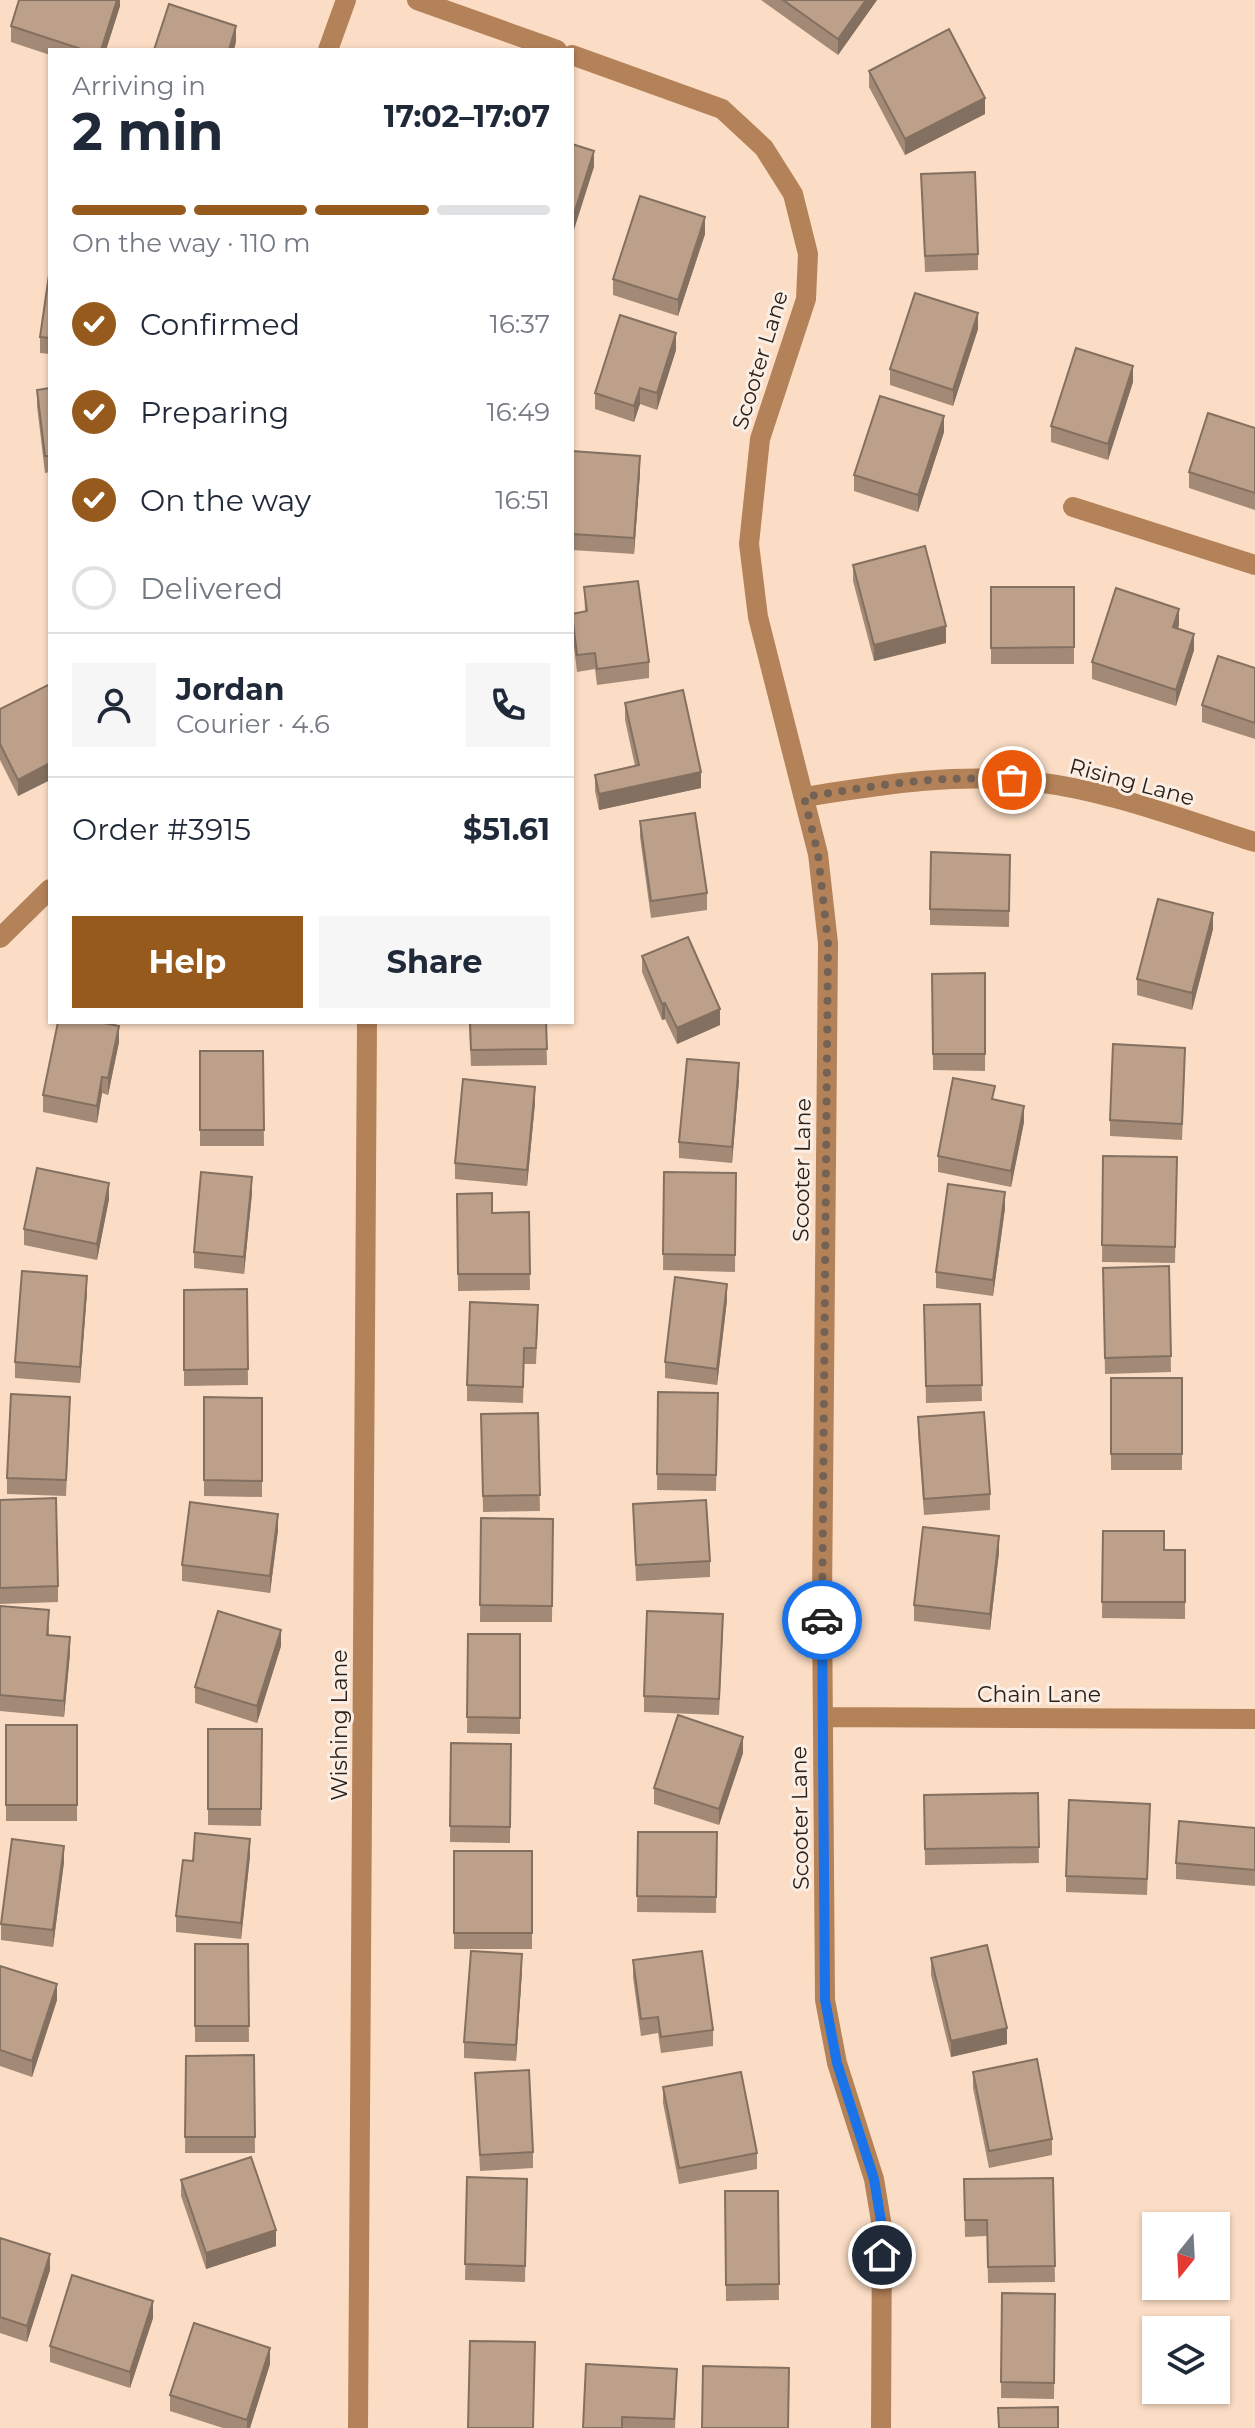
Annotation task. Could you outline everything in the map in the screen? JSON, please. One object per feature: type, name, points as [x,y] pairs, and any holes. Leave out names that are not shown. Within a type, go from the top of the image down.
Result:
[{"type":"street","points":[[329,48],[346,0]]},
{"type":"street","points":[[417,0],[551,48]]},
{"type":"street","name":"Scooter Lane","points":[[574,56],[722,109],[764,148],[793,194],[808,254],[806,299],[760,439],[749,544],[758,617],[818,854],[828,943],[822,1584],[825,2000],[837,2063],[874,2179],[882,2227],[881,2428]]},
{"type":"street","points":[[1073,507],[1255,565]]},
{"type":"street","name":"Rising Lane","points":[[804,797],[917,780],[986,778],[1038,782],[1103,796],[1255,842]]},
{"type":"street","points":[[0,938],[48,891]]},
{"type":"street","name":"Wishing Lane","points":[[358,2428],[367,1024]]},
{"type":"street","name":"Chain Lane","points":[[823,1717],[1255,1719]]},
{"type":"building","points":[[19,0],[117,0],[102,48],[78,48],[11,26]]},
{"type":"building","points":[[783,0],[866,0],[838,39]]},
{"type":"building","points":[[169,4],[236,26],[230,48],[155,48]]},
{"type":"building","points":[[949,29],[985,98],[905,139],[869,71]]},
{"type":"building","points":[[574,145],[594,151],[574,214]]},
{"type":"building","points":[[975,172],[978,254],[925,256],[921,174]]},
{"type":"building","points":[[640,196],[705,217],[678,300],[613,279]]},
{"type":"building","points":[[48,282],[48,338],[40,337]]},
{"type":"building","points":[[915,293],[978,313],[953,390],[890,369]]},
{"type":"building","points":[[620,315],[676,333],[657,393],[640,388],[634,406],[595,393]]},
{"type":"building","points":[[1076,348],[1133,366],[1108,444],[1051,426]]},
{"type":"building","points":[[48,388],[48,456],[45,456],[37,390]]},
{"type":"building","points":[[880,396],[944,416],[918,495],[854,475]]},
{"type":"building","points":[[1208,413],[1255,428],[1255,493],[1189,472]]},
{"type":"building","points":[[574,451],[640,456],[634,538],[574,534]]},
{"type":"building","points":[[925,546],[946,626],[874,645],[853,565]]},
{"type":"building","points":[[638,581],[649,662],[597,669],[595,653],[577,655],[574,614],[587,611],[584,587]]},
{"type":"building","points":[[991,587],[1074,587],[1074,647],[991,648]]},
{"type":"building","points":[[1116,588],[1179,609],[1173,627],[1194,634],[1176,690],[1092,662]]},
{"type":"building","points":[[1218,656],[1255,668],[1255,723],[1202,705]]},
{"type":"building","points":[[48,685],[48,764],[18,780],[0,744],[0,709]]},
{"type":"building","points":[[683,690],[701,772],[599,794],[595,775],[639,765],[625,703]]},
{"type":"building","points":[[695,813],[707,893],[651,901],[640,821]]},
{"type":"building","points":[[931,852],[1010,855],[1009,911],[930,909]]},
{"type":"building","points":[[1158,899],[1213,913],[1192,993],[1137,979]]},
{"type":"building","points":[[688,937],[720,1009],[677,1028],[665,1003],[662,1004],[642,956]]},
{"type":"building","points":[[985,973],[985,1054],[933,1054],[932,974]]},
{"type":"building","points":[[58,1024],[119,1026],[108,1078],[102,1077],[97,1106],[43,1095]]},
{"type":"building","points":[[470,1024],[546,1024],[547,1049],[471,1050]]},
{"type":"building","points":[[1113,1044],[1185,1048],[1182,1124],[1110,1120]]},
{"type":"building","points":[[200,1051],[263,1051],[264,1130],[200,1130]]},
{"type":"building","points":[[687,1059],[739,1063],[732,1147],[679,1142]]},
{"type":"building","points":[[953,1078],[995,1086],[992,1099],[1024,1106],[1011,1171],[938,1156]]},
{"type":"building","points":[[463,1079],[535,1087],[527,1170],[455,1163]]},
{"type":"building","points":[[1103,1156],[1177,1157],[1175,1247],[1102,1245]]},
{"type":"building","points":[[37,1168],[109,1183],[97,1244],[24,1229]]},
{"type":"building","points":[[201,1172],[252,1177],[244,1257],[194,1252]]},
{"type":"building","points":[[664,1172],[736,1173],[735,1255],[663,1254]]},
{"type":"building","points":[[948,1184],[1005,1192],[993,1280],[936,1272]]},
{"type":"building","points":[[492,1193],[492,1213],[529,1212],[530,1274],[458,1274],[457,1194]]},
{"type":"building","points":[[1169,1266],[1171,1356],[1105,1358],[1103,1268]]},
{"type":"building","points":[[22,1271],[87,1276],[80,1367],[15,1362]]},
{"type":"building","points":[[675,1277],[727,1284],[717,1369],[665,1362]]},
{"type":"building","points":[[247,1289],[248,1369],[184,1370],[184,1290]]},
{"type":"building","points":[[470,1302],[538,1305],[536,1348],[524,1348],[523,1387],[467,1385]]},
{"type":"building","points":[[980,1304],[982,1385],[926,1386],[924,1305]]},
{"type":"building","points":[[1111,1378],[1182,1378],[1182,1454],[1111,1454]]},
{"type":"building","points":[[658,1392],[718,1393],[716,1475],[657,1474]]},
{"type":"building","points":[[11,1394],[70,1397],[66,1480],[7,1478]]},
{"type":"building","points":[[204,1397],[262,1398],[262,1481],[204,1480]]},
{"type":"building","points":[[984,1412],[990,1494],[924,1499],[918,1417]]},
{"type":"building","points":[[538,1413],[540,1495],[483,1496],[481,1414]]},
{"type":"building","points":[[56,1498],[58,1586],[0,1588],[0,1500]]},
{"type":"building","points":[[706,1500],[710,1561],[636,1565],[633,1504]]},
{"type":"building","points":[[190,1502],[278,1514],[270,1576],[182,1565]]},
{"type":"building","points":[[481,1518],[553,1519],[552,1606],[480,1605]]},
{"type":"building","points":[[923,1527],[999,1536],[990,1614],[914,1605]]},
{"type":"building","points":[[1103,1531],[1164,1531],[1164,1550],[1185,1550],[1185,1602],[1102,1602]]},
{"type":"building","points":[[0,1606],[49,1610],[47,1635],[70,1637],[64,1701],[0,1695]]},
{"type":"building","points":[[218,1611],[281,1630],[257,1706],[195,1687]]},
{"type":"building","points":[[647,1611],[723,1614],[719,1699],[644,1696]]},
{"type":"building","points":[[468,1634],[520,1634],[520,1718],[467,1717]]},
{"type":"building","points":[[678,1715],[743,1737],[719,1809],[654,1788]]},
{"type":"building","points":[[6,1725],[77,1725],[77,1805],[6,1805]]},
{"type":"building","points":[[208,1729],[262,1729],[261,1809],[208,1809]]},
{"type":"building","points":[[451,1743],[511,1744],[510,1827],[450,1826]]},
{"type":"building","points":[[1038,1793],[1039,1847],[925,1849],[924,1795]]},
{"type":"building","points":[[1069,1800],[1150,1804],[1147,1879],[1066,1876]]},
{"type":"building","points":[[1179,1821],[1255,1828],[1255,1870],[1176,1863]]},
{"type":"building","points":[[638,1832],[717,1832],[716,1897],[637,1896]]},
{"type":"building","points":[[195,1833],[250,1839],[241,1923],[176,1916],[183,1860],[193,1861]]},
{"type":"building","points":[[12,1839],[64,1846],[53,1930],[1,1924]]},
{"type":"building","points":[[454,1851],[532,1851],[532,1933],[454,1933]]},
{"type":"building","points":[[195,1944],[248,1944],[249,2026],[195,2026]]},
{"type":"building","points":[[987,1945],[1007,2028],[951,2041],[931,1958]]},
{"type":"building","points":[[471,1951],[522,1954],[516,2045],[464,2042]]},
{"type":"building","points":[[702,1951],[713,2030],[661,2037],[658,2017],[641,2019],[633,1960]]},
{"type":"building","points":[[0,1966],[57,1984],[32,2061],[0,2050]]},
{"type":"building","points":[[254,2055],[255,2137],[185,2137],[186,2056]]},
{"type":"building","points":[[1037,2059],[1052,2139],[989,2151],[973,2072]]},
{"type":"building","points":[[529,2070],[533,2152],[480,2155],[475,2073]]},
{"type":"building","points":[[741,2072],[757,2153],[679,2168],[663,2087]]},
{"type":"building","points":[[251,2157],[276,2230],[206,2253],[181,2180]]},
{"type":"building","points":[[467,2177],[527,2179],[525,2266],[465,2264]]},
{"type":"building","points":[[1053,2178],[1055,2266],[988,2267],[987,2220],[965,2220],[964,2179]]},
{"type":"building","points":[[725,2191],[778,2191],[779,2284],[726,2285]]},
{"type":"building","points":[[0,2238],[50,2254],[27,2326],[0,2317]]},
{"type":"building","points":[[72,2275],[153,2301],[130,2372],[50,2346]]},
{"type":"building","points":[[1002,2293],[1055,2294],[1054,2383],[1001,2382]]},
{"type":"building","points":[[194,2323],[270,2348],[247,2420],[170,2395]]},
{"type":"building","points":[[470,2341],[535,2342],[533,2428],[468,2428]]},
{"type":"building","points":[[586,2364],[677,2369],[674,2419],[622,2417],[622,2428],[583,2428]]},
{"type":"building","points":[[703,2366],[789,2368],[788,2428],[702,2428]]},
{"type":"building","points":[[1058,2407],[1058,2428],[999,2428],[998,2408]]},
{"type":"way so far","points":[[822,1620],[828,943],[818,854],[804,797],[917,780],[1012,780]]},
{"type":"route","points":[[822,1620],[825,2000],[837,2063],[874,2179],[882,2227],[882,2255]]}]
